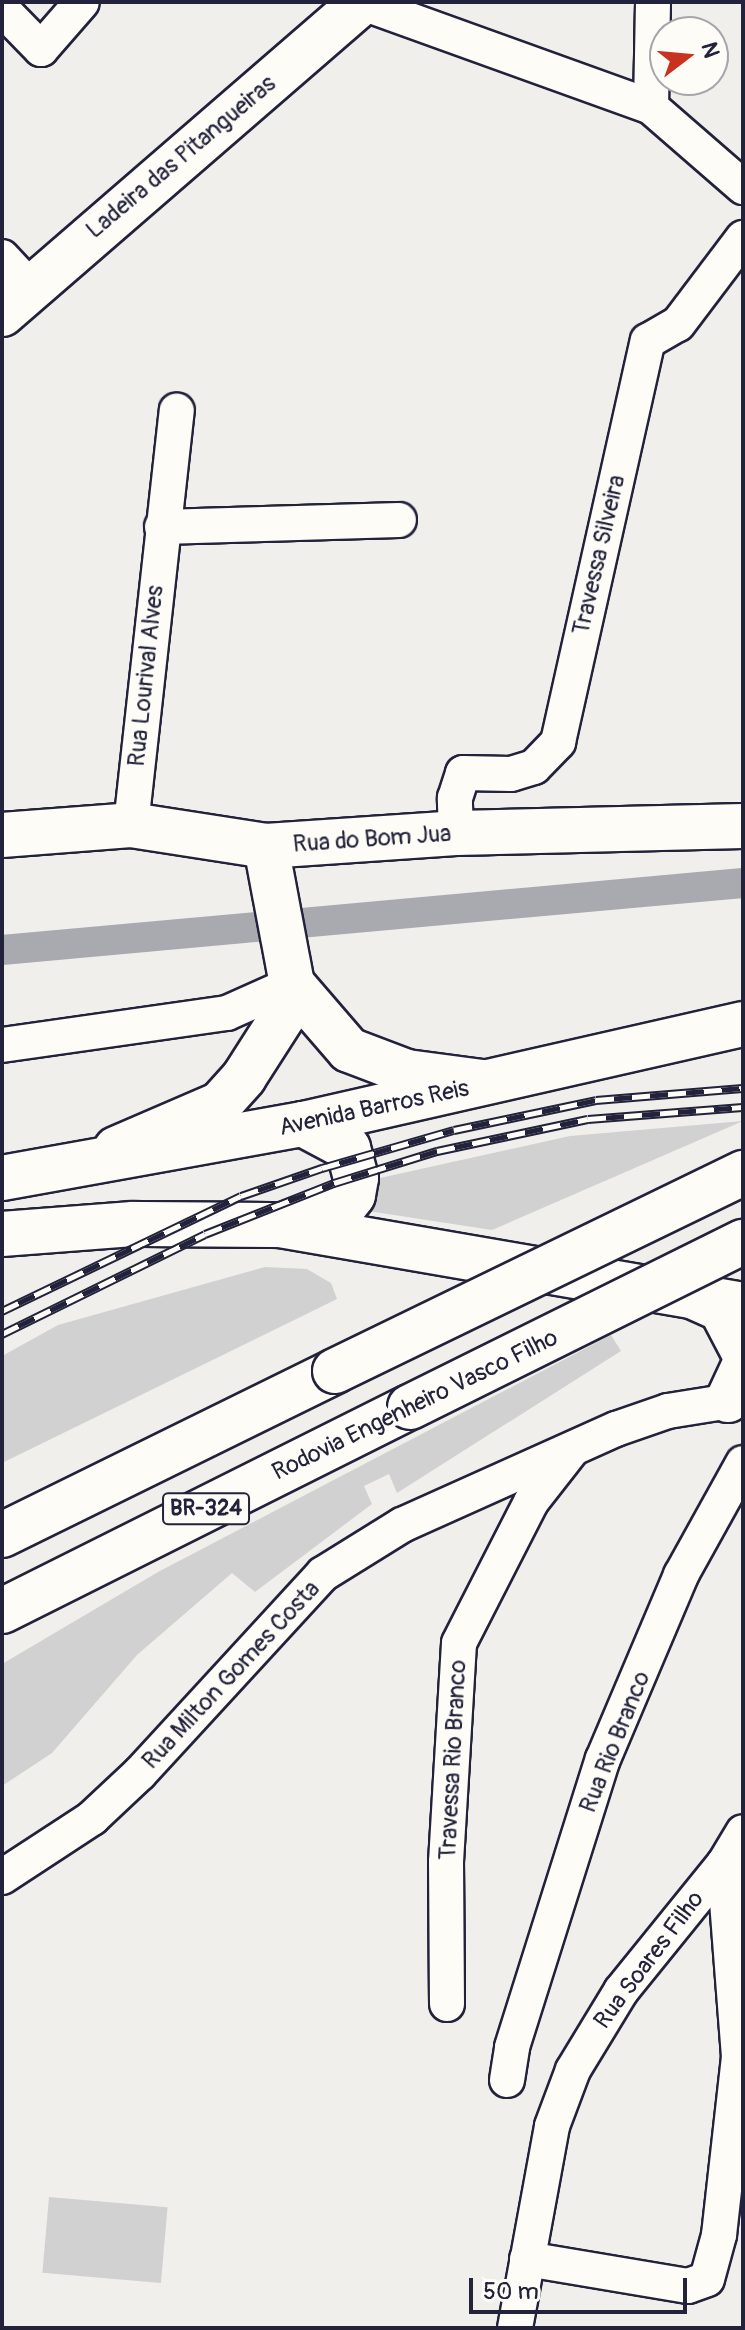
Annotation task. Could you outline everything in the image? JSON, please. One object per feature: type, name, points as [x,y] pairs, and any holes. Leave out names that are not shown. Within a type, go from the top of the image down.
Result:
[{"type":"main road","name":"Ladeira das Pitangueiras","points":[[11,286],[361,2]]},
{"type":"main road","name":"Rua do Bom Jua","points":[[2,835],[131,825],[266,846],[456,833],[743,826]]},
{"type":"main road","points":[[266,846],[289,968],[349,1050],[407,1072],[488,1083]]},
{"type":"main road","points":[[77,1165],[220,1104],[267,1044],[289,968]]},
{"type":"main road","name":"Avenida Barros Reis","points":[[6,1175],[303,1124],[743,1024]]},
{"type":"main road","points":[[280,1225],[343,1208],[353,1195],[356,1165],[348,1148],[338,1138],[303,1124]]},
{"type":"main road","name":"BR-324","points":[[2,1535],[743,1173]]},
{"type":"main road","points":[[2,1234],[133,1224],[280,1225],[743,1305]]},
{"type":"main road","name":"Rodovia Engenheiro Vasco Filho","points":[[2,1611],[743,1242]]},
{"type":"main road","points":[[687,1294],[721,1309],[743,1351]]},
{"type":"street","points":[[2,9],[38,49],[82,2]]},
{"type":"street","points":[[361,2],[651,107],[743,187]]},
{"type":"street","points":[[651,107],[653,2]]},
{"type":"street","name":"Travessa Silveira","points":[[456,833],[455,798],[463,773],[511,774],[534,767],[558,742],[648,341],[678,324],[743,238]]},
{"type":"street","name":"Rua Lourival Alves","points":[[131,825],[177,411]]},
{"type":"street","points":[[162,527],[399,520]]},
{"type":"street","points":[[2,1045],[227,1013],[289,968]]},
{"type":"street","name":"Rua Milton Gomes Costa","points":[[2,1877],[92,1818],[140,1773],[323,1574],[402,1525],[668,1411],[738,1389]]},
{"type":"street","name":"Travessa Rio Branco","points":[[447,2004],[446,1862],[459,1643],[531,1502],[571,1451]]},
{"type":"street","name":"Rua Rio Branco","points":[[507,2080],[512,2047],[603,1759],[681,1575],[743,1463]]},
{"type":"street","name":"Rua Soares Filho","points":[[515,2328],[552,2126],[573,2070],[621,1991],[724,1864],[743,1832]]},
{"type":"street","points":[[527,2259],[688,2286],[704,2283],[719,2235],[741,2057],[724,1864]]},
{"type":"shaded area","points":[[743,1121],[492,1230],[368,1211],[380,1178],[570,1136]]},
{"type":"shaded area","points":[[265,1267],[307,1269],[331,1283],[337,1299],[2,1463],[2,1356],[58,1325]]},
{"type":"shaded area","points":[[611,1335],[621,1351],[397,1493],[389,1474],[364,1486],[372,1504],[255,1592],[232,1573],[137,1655],[52,1753],[2,1786],[2,1664],[158,1572]]},
{"type":"shaded area","points":[[49,2197],[168,2207],[161,2283],[42,2273]]},
{"type":"waterway","points":[[2,950],[743,883]]},
{"type":"railway","points":[[2,1311],[241,1196],[322,1168],[454,1130],[596,1100],[743,1088]]},
{"type":"railway","points":[[2,1334],[205,1234],[334,1183],[437,1151],[588,1119],[743,1107]]}]
